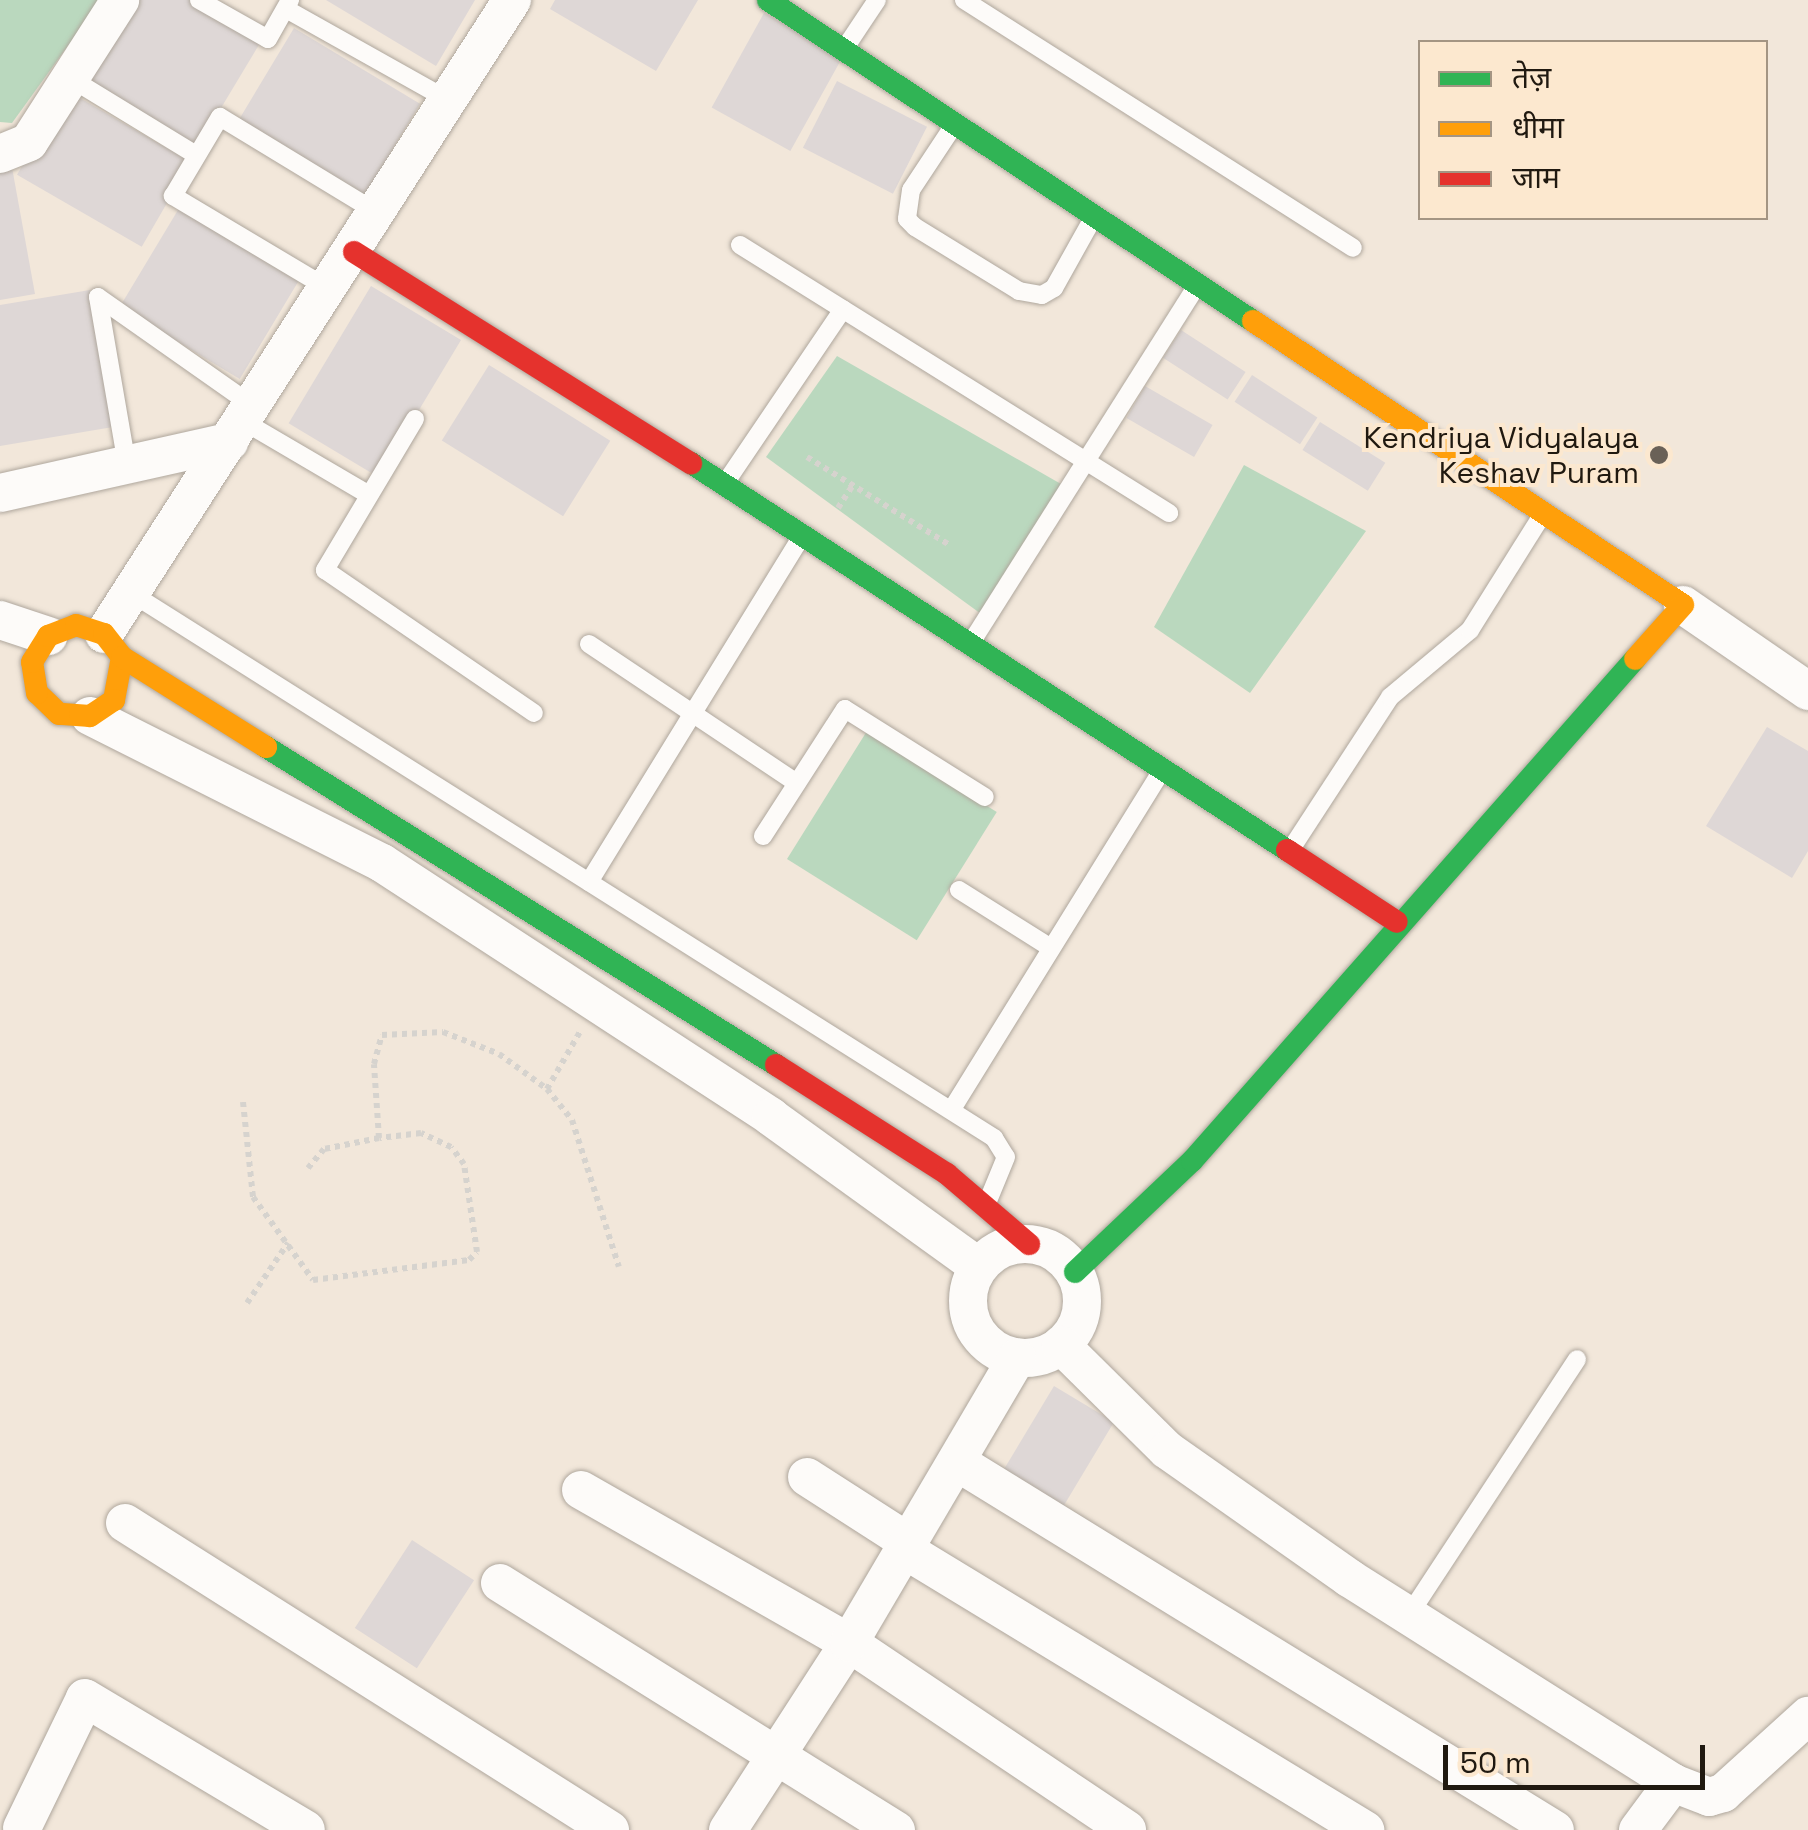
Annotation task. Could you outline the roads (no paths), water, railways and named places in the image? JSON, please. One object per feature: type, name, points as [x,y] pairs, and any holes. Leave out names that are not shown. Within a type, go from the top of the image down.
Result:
[{"type":"street","points":[[0,154],[28,142],[120,0]]},
{"type":"street","points":[[90,716],[114,700],[124,672],[113,645],[131,593],[354,252],[512,0]]},
{"type":"street","points":[[768,0],[1808,690]]},
{"type":"street","points":[[354,252],[724,484],[1397,922]]},
{"type":"street","points":[[0,493],[127,466],[242,423]]},
{"type":"street","points":[[1074,1272],[1192,1161],[1397,922],[1683,604]]},
{"type":"street","points":[[0,620],[48,636]]},
{"type":"street","points":[[979,1267],[771,1117],[382,863],[90,716],[59,714],[16,673],[32,662],[48,636],[76,625],[113,645],[872,1125],[1029,1244]]},
{"type":"street","points":[[1029,1244],[1047,1248],[1074,1272],[1082,1307],[1061,1345],[1017,1358],[998,1352],[972,1323],[970,1284],[979,1267],[1011,1245],[1029,1244]]},
{"type":"street","points":[[1061,1345],[1167,1450],[1408,1616],[1674,1783],[1709,1797],[1723,1793],[1808,1716]]},
{"type":"street","points":[[728,1830],[849,1644],[958,1462],[977,1416],[1017,1358]]},
{"type":"street","points":[[958,1462],[1555,1830]]},
{"type":"street","points":[[807,1477],[908,1546],[1366,1830]]},
{"type":"street","points":[[581,1490],[849,1644],[1127,1830]]},
{"type":"street","points":[[125,1523],[610,1830]]},
{"type":"street","points":[[500,1584],[896,1830]]},
{"type":"street","points":[[19,1828],[86,1698],[306,1830]]},
{"type":"street","points":[[1638,1830],[1674,1783]]},
{"type":"lane","points":[[199,0],[268,40],[288,4],[449,100]]},
{"type":"lane","points":[[844,50],[877,0]]},
{"type":"lane","points":[[964,0],[1353,248]]},
{"type":"lane","points":[[70,78],[196,155]]},
{"type":"lane","points":[[329,289],[173,196],[220,117],[378,214]]},
{"type":"lane","points":[[956,123],[911,190],[907,219],[915,228],[1019,292],[1042,296],[1054,288],[1094,215]]},
{"type":"lane","points":[[740,246],[1169,512]]},
{"type":"lane","points":[[970,644],[1198,283]]},
{"type":"lane","points":[[127,466],[98,297],[242,423],[369,495]]},
{"type":"lane","points":[[724,484],[843,310]]},
{"type":"lane","points":[[416,419],[325,570],[534,713]]},
{"type":"lane","points":[[1289,852],[1390,697],[1470,630],[1544,512]]},
{"type":"lane","points":[[589,882],[696,715],[803,535]]},
{"type":"lane","points":[[131,593],[952,1108],[1004,1148],[1004,1173],[985,1207]]},
{"type":"lane","points":[[589,644],[797,782]]},
{"type":"lane","points":[[763,836],[845,709],[985,796]]},
{"type":"lane","points":[[952,1108],[1162,769]]},
{"type":"lane","points":[[958,890],[1051,948]]},
{"type":"lane","points":[[1408,1616],[1578,1359]]},
{"type":"place","name":"Kendriya Vidyalaya Keshav Puram","points":[[1659,455]]}]
